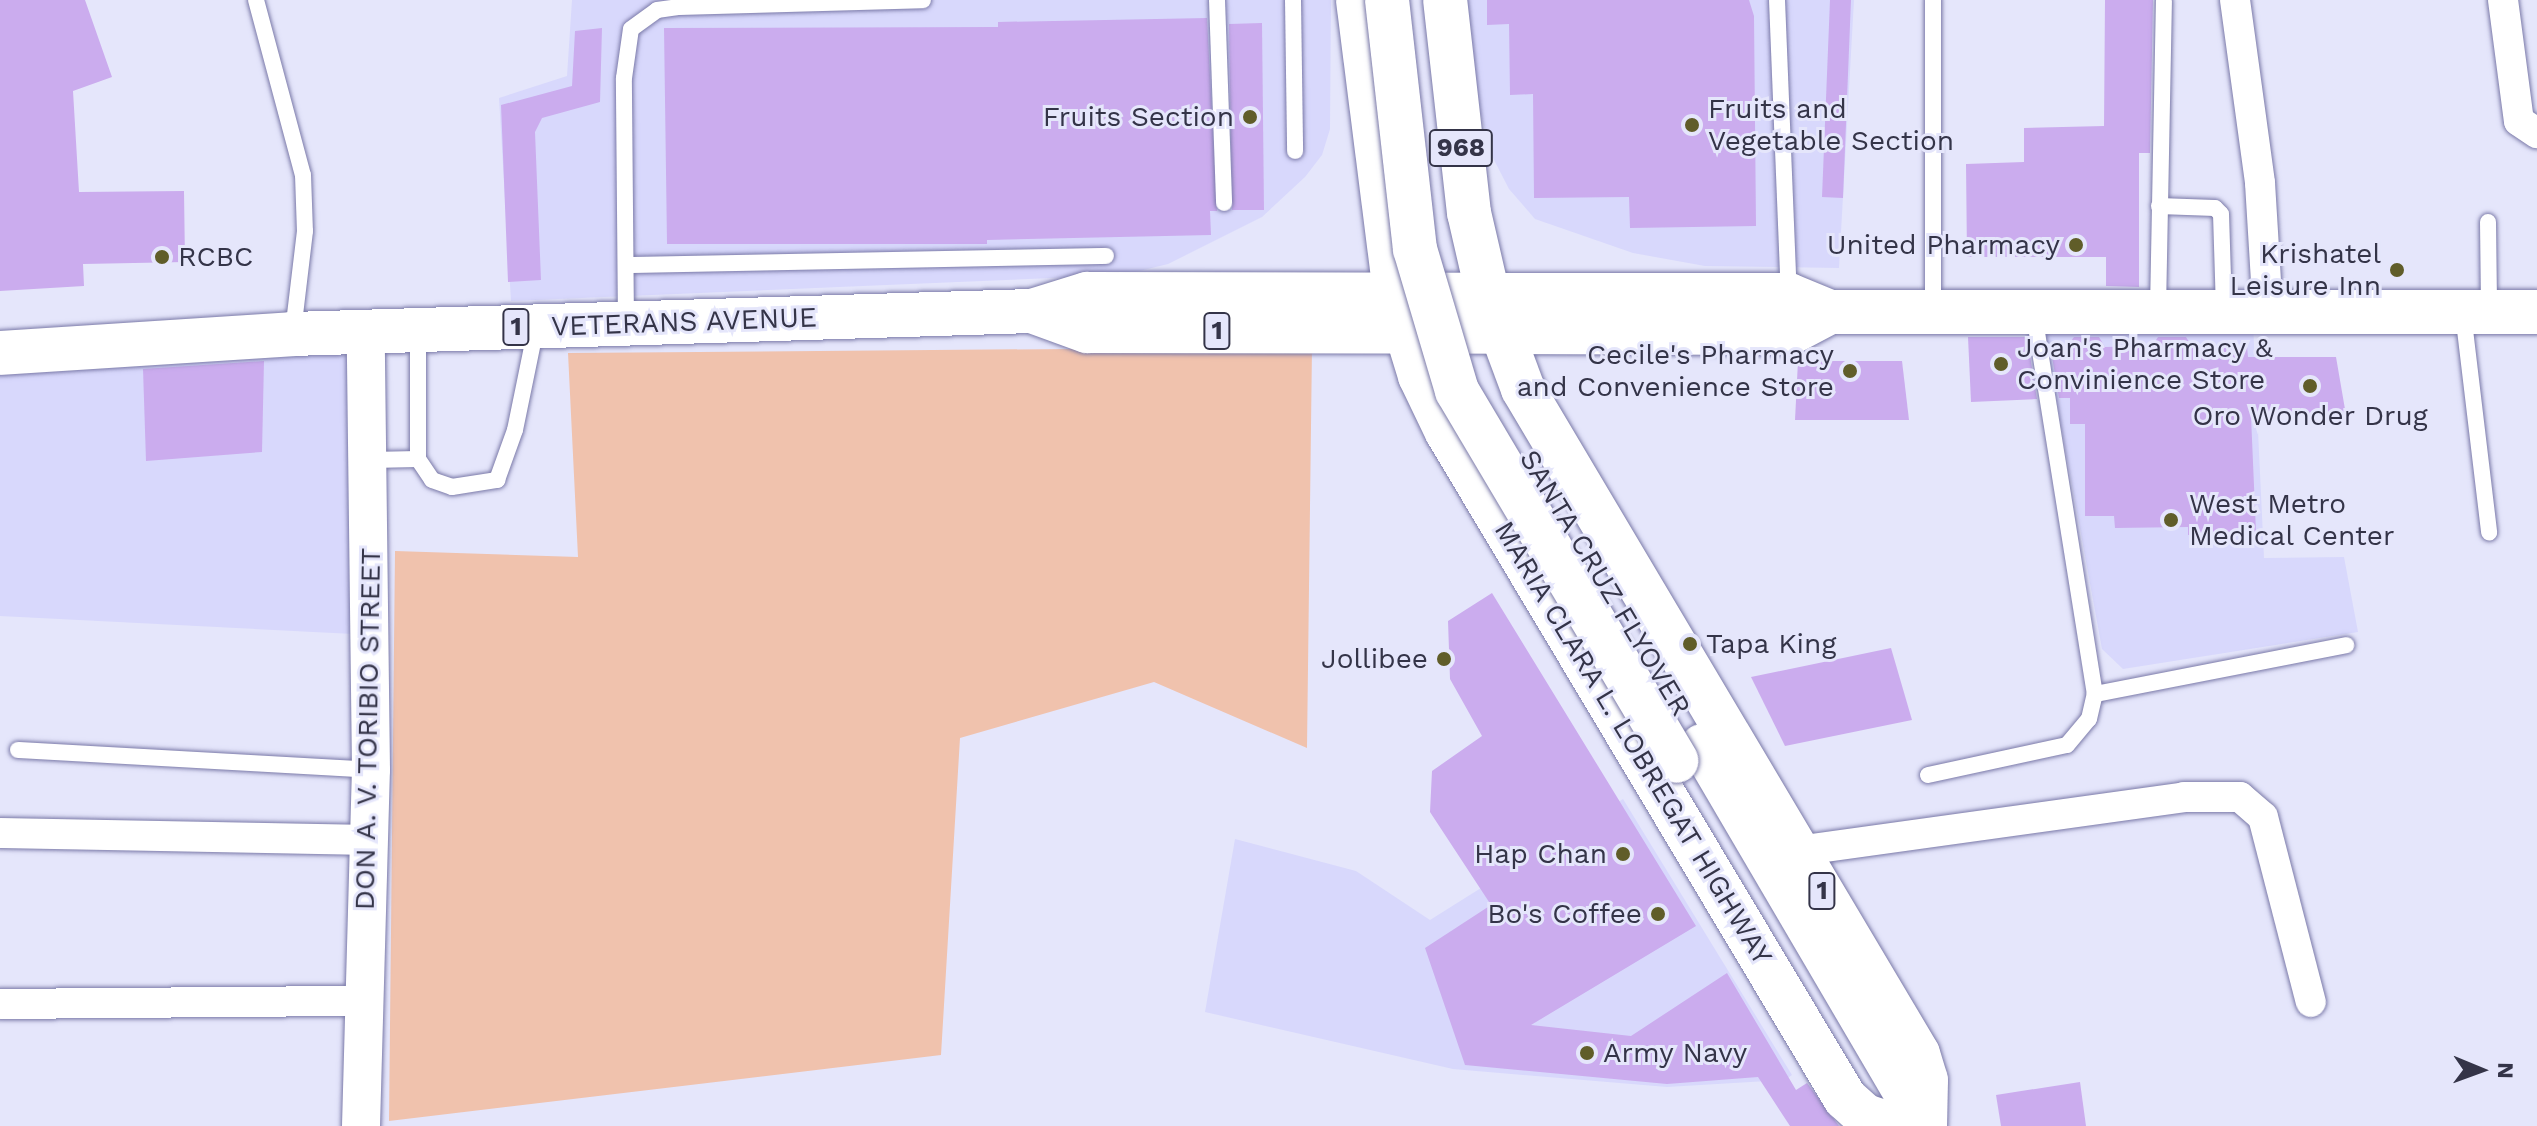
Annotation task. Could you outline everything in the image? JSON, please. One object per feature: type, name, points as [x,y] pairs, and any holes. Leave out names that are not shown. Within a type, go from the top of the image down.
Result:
[{"type":"main road","points":[[1369,10],[1436,6]]},
{"type":"main road","name":"SANTA CRUZ FLYOVER","points":[[1436,6],[1443,243],[1483,379],[1871,1083],[1911,1125]]},
{"type":"main road","name":"968","points":[[1436,6],[1463,167],[1493,313]]},
{"type":"main road","name":"MARIA CLARA L. LOBREGAT HIGHWAY","points":[[1369,10],[1378,177],[1400,313],[1431,402],[1845,1098],[1865,1116],[1911,1125]]},
{"type":"main road","name":"SANTA CRUZ FLYOVER","points":[[1369,10],[1415,249],[1457,391],[1690,754]]},
{"type":"main road","points":[[1378,177],[1463,167]]},
{"type":"main road","name":"VETERANS AVENUE","points":[[0,353],[292,334],[1032,311],[1087,294],[1400,313]]},
{"type":"main road","points":[[1493,313],[2537,312]]},
{"type":"main road","name":"1","points":[[1400,313],[1493,313],[1544,425],[1918,1054],[1926,1080],[1911,1125]]},
{"type":"main road","points":[[1470,469],[1544,425]]},
{"type":"main road","points":[[1543,592],[1617,547]]},
{"type":"main road","points":[[1616,714],[1690,670]]},
{"type":"street","points":[[2235,0],[2260,183],[2268,312]]},
{"type":"street","points":[[2503,0],[2519,121],[2537,133]]},
{"type":"street","name":"DON A. V. TORIBIO STREET","points":[[361,1126],[371,770],[370,460],[366,332]]},
{"type":"street","points":[[1797,851],[2184,797],[2240,797],[2263,817],[2311,1002]]},
{"type":"street","points":[[0,833],[369,840]]},
{"type":"street","points":[[0,1004],[364,1001]]},
{"type":"lane","points":[[256,0],[303,175],[305,231],[292,334]]},
{"type":"lane","points":[[626,324],[624,78],[631,29],[641,18],[678,7],[923,0]]},
{"type":"lane","points":[[1217,0],[1224,203]]},
{"type":"lane","points":[[1293,0],[1295,151]]},
{"type":"lane","points":[[1777,0],[1790,314]]},
{"type":"lane","points":[[1933,0],[1933,312]]},
{"type":"lane","points":[[2158,311],[2164,1]]},
{"type":"lane","points":[[2159,206],[2215,208],[2221,214],[2224,312]]},
{"type":"lane","points":[[2488,222],[2476,311],[2489,532]]},
{"type":"lane","points":[[627,265],[1106,256]]},
{"type":"lane","points":[[1928,775],[2067,745],[2089,719],[2095,694],[2033,312]]},
{"type":"lane","points":[[418,330],[418,459],[441,484],[487,485],[497,480],[515,430],[536,327]]},
{"type":"lane","points":[[370,460],[418,459]]},
{"type":"lane","points":[[2095,694],[2346,645]]},
{"type":"lane","points":[[18,750],[371,770]]},
{"type":"shaded area","points":[[572,0],[1331,0],[1330,129],[1322,155],[1305,177],[1262,217],[1168,264],[1123,275],[511,301],[499,98],[567,76]]},
{"type":"shaded area","points":[[1463,0],[1854,0],[1839,268],[1705,266],[1633,253],[1535,219],[1509,189],[1492,156],[1473,84]]},
{"type":"shaded area","name":"West Metro Medical Center","points":[[2253,324],[2264,558],[2344,557],[2358,632],[2123,669],[2102,649],[2043,326]]},
{"type":"shaded area","points":[[1312,347],[1307,748],[1154,682],[960,738],[941,1055],[389,1121],[395,551],[578,557],[568,353]]},
{"type":"shaded area","points":[[338,354],[352,358],[353,634],[0,616],[0,375]]},
{"type":"shaded area","points":[[1623,799],[1792,1075],[1785,1080],[1667,1087],[1453,1069],[1205,1012],[1235,839],[1356,871],[1430,920]]},
{"type":"building","points":[[0,0],[85,0],[112,77],[73,91],[79,192],[184,191],[185,262],[83,264],[84,286],[0,291]]},
{"type":"building","name":"Fruits and Vegetable Section","points":[[1487,0],[1749,0],[1754,16],[1756,226],[1630,228],[1629,197],[1534,198],[1533,94],[1510,95],[1509,24],[1487,25]]},
{"type":"building","points":[[1830,0],[1851,0],[1843,198],[1822,197]]},
{"type":"building","points":[[2105,0],[2153,0],[2150,153],[2139,153],[2139,287],[2106,286],[2106,257],[1967,257],[1966,164],[2024,162],[2024,128],[2104,126]]},
{"type":"building","points":[[1207,18],[1217,211],[1210,211],[1211,235],[987,240],[987,244],[667,244],[664,28],[998,27],[998,22]]},
{"type":"building","name":"Fruits Section","points":[[1262,23],[1264,210],[1232,210],[1229,24]]},
{"type":"building","points":[[602,28],[600,102],[542,118],[535,132],[541,280],[508,282],[501,105],[572,86],[575,31]]},
{"type":"building","name":"Joan's Pharmacy & Convinience Store","points":[[1968,337],[2027,337],[2037,399],[1971,402]]},
{"type":"building","points":[[2074,337],[2099,337],[2105,347],[2152,346],[2158,337],[2186,337],[2192,347],[2247,346],[2248,357],[2336,357],[2346,415],[2251,416],[2256,532],[2188,535],[2188,527],[2115,528],[2114,516],[2085,516],[2085,424],[2070,424],[2070,398],[2059,398],[2050,345],[2068,345]]},
{"type":"building","points":[[264,361],[262,452],[146,461],[143,369]]},
{"type":"building","points":[[1798,361],[1902,361],[1909,420],[1795,420]]},
{"type":"building","points":[[1492,593],[1696,926],[1531,1025],[1631,1036],[1727,973],[1796,1090],[1807,1083],[1839,1126],[1790,1126],[1758,1077],[1667,1084],[1465,1065],[1425,948],[1491,905],[1430,812],[1432,771],[1482,736],[1450,679],[1448,621]]},
{"type":"building","points":[[1891,648],[1912,720],[1785,746],[1751,677]]},
{"type":"building","points":[[2080,1082],[2086,1126],[2001,1126],[1996,1095]]},
{"type":"place","name":"Fruits Section","points":[[1250,117]]},
{"type":"place","name":"Fruits and Vegetable Section","points":[[1692,125]]},
{"type":"place","name":"United Pharmacy","points":[[2076,245]]},
{"type":"place","name":"RCBC","points":[[162,257]]},
{"type":"place","name":"Krishatel Leisure Inn","points":[[2397,270]]},
{"type":"place","name":"Joan's Pharmacy & Convinience Store","points":[[2001,364]]},
{"type":"place","name":"Cecile's Pharmacy and Convenience Store","points":[[1850,371]]},
{"type":"place","name":"Oro Wonder Drug","points":[[2310,386]]},
{"type":"place","name":"West Metro Medical Center","points":[[2171,520]]},
{"type":"place","name":"Tapa King","points":[[1690,644]]},
{"type":"place","name":"Jollibee","points":[[1444,659]]},
{"type":"place","name":"Hap Chan","points":[[1623,854]]},
{"type":"place","name":"Bo's Coffee","points":[[1658,914]]},
{"type":"place","name":"Army Navy","points":[[1587,1053]]}]
